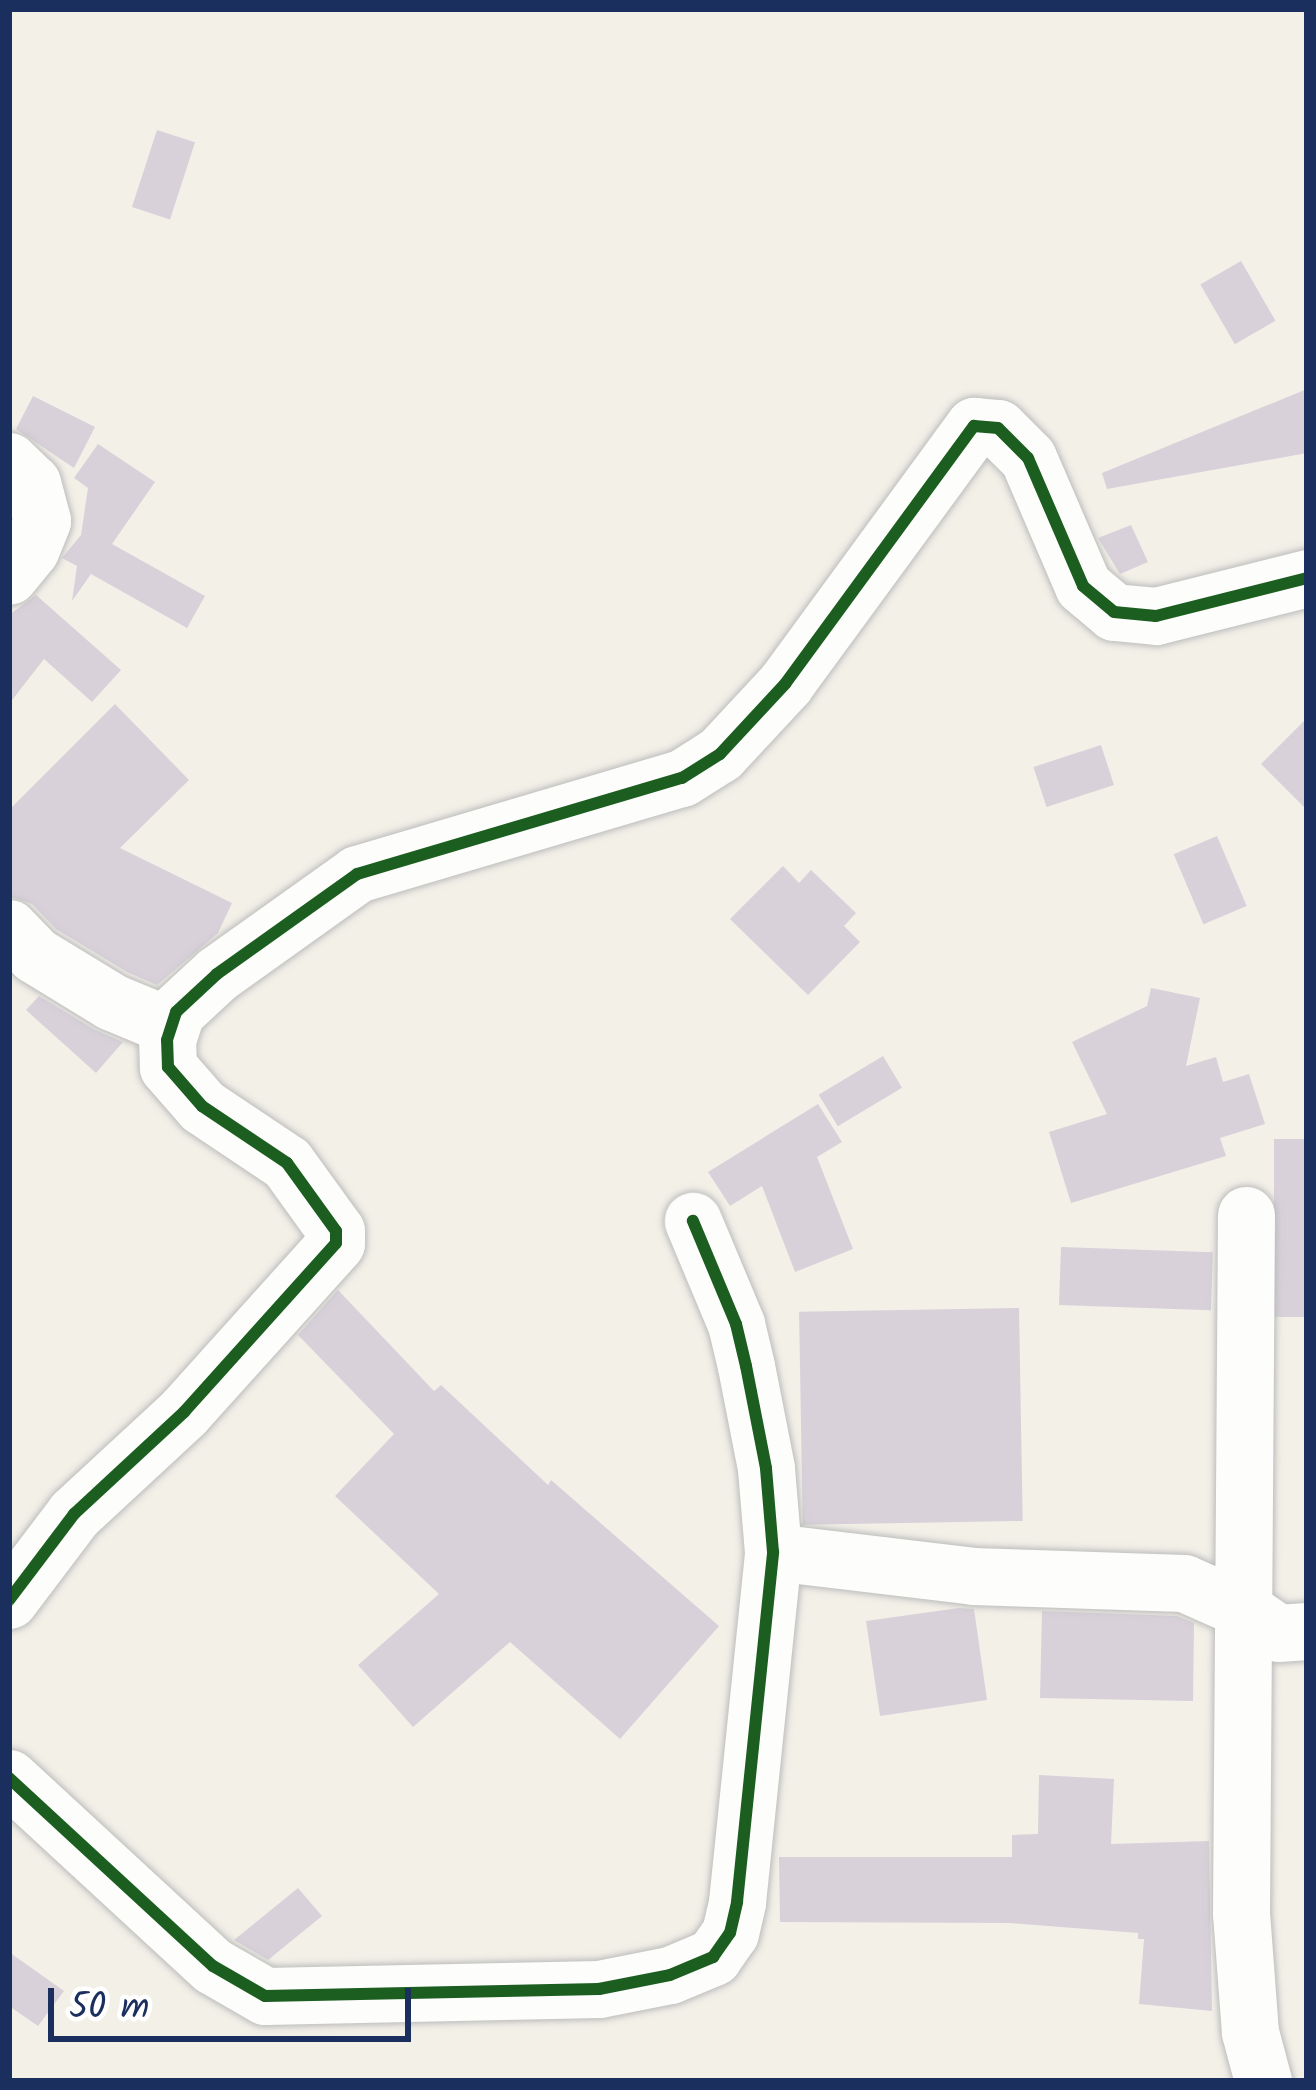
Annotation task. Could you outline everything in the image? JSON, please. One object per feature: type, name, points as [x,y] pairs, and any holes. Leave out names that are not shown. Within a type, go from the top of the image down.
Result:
[{"type":"street","points":[[9,1600],[74,1514],[197,1400],[336,1243],[336,1231],[287,1163],[202,1106],[168,1066],[170,1026],[189,997],[357,874],[682,778],[720,754],[785,684],[974,426],[998,428],[1028,458],[1083,586],[1114,612],[1156,616],[1307,578]]},
{"type":"street","points":[[9,461],[32,482],[41,521],[34,543],[9,576]]},
{"type":"street","points":[[9,928],[35,955],[112,1002],[170,1026]]},
{"type":"street","points":[[1246,1214],[1241,1913],[1250,2032],[1263,2081]]},
{"type":"street","points":[[9,1778],[213,1966],[256,1993],[599,1989],[670,1975],[713,1958],[730,1933],[737,1902],[773,1552],[766,1468],[746,1366],[730,1307],[693,1221]]},
{"type":"street","points":[[773,1552],[973,1576],[1184,1583],[1243,1609],[1278,1633],[1307,1631]]},
{"type":"building","points":[[157,130],[195,142],[170,219],[132,207]]},
{"type":"building","points":[[1241,261],[1276,321],[1235,344],[1200,284]]},
{"type":"building","points":[[1307,389],[1307,453],[1107,489],[1102,473]]},
{"type":"building","points":[[33,396],[95,427],[74,468],[16,429]]},
{"type":"building","points":[[98,444],[155,482],[112,544],[205,596],[187,628],[91,574],[72,601],[77,566],[62,558],[81,535],[88,488],[74,478]]},
{"type":"building","points":[[1131,525],[1148,562],[1120,574],[1098,538]]},
{"type":"building","points":[[36,595],[121,670],[92,702],[44,659],[9,704],[9,615]]},
{"type":"building","points":[[115,704],[189,780],[120,848],[232,903],[218,933],[157,985],[56,929],[32,904],[9,896],[9,810]]},
{"type":"building","points":[[1307,718],[1307,810],[1261,764]]},
{"type":"building","points":[[1101,745],[1114,785],[1046,807],[1033,767]]},
{"type":"building","points":[[1217,836],[1247,906],[1203,924],[1174,854]]},
{"type":"building","points":[[783,866],[799,883],[811,870],[856,913],[844,926],[860,942],[808,995],[730,919]]},
{"type":"building","points":[[1151,988],[1200,998],[1186,1066],[1216,1057],[1223,1082],[1249,1074],[1265,1124],[1220,1138],[1226,1156],[1071,1203],[1049,1132],[1107,1114],[1072,1042],[1147,1006]]},
{"type":"building","points":[[39,996],[123,1042],[96,1073],[26,1010]]},
{"type":"building","points":[[883,1056],[902,1088],[838,1126],[819,1095]]},
{"type":"building","points":[[818,1104],[842,1142],[817,1157],[853,1249],[795,1272],[762,1186],[730,1206],[708,1172]]},
{"type":"building","points":[[1274,1139],[1307,1139],[1307,1317],[1274,1317]]},
{"type":"building","points":[[1061,1247],[1213,1252],[1211,1310],[1059,1305]]},
{"type":"building","points":[[338,1290],[434,1391],[441,1385],[548,1485],[551,1480],[719,1626],[620,1739],[510,1642],[413,1727],[358,1665],[439,1594],[335,1496],[394,1434],[298,1335]]},
{"type":"building","points":[[1019,1308],[1023,1521],[803,1525],[799,1312]]},
{"type":"building","points":[[974,1609],[987,1700],[880,1716],[866,1621]]},
{"type":"building","points":[[1042,1611],[1177,1616],[1194,1623],[1193,1701],[1040,1698]]},
{"type":"building","points":[[1039,1775],[1114,1779],[1111,1844],[1209,1841],[1212,2011],[1139,2004],[1144,1939],[1138,1939],[1138,1933],[1009,1923],[780,1922],[779,1857],[1012,1857],[1012,1835],[1038,1834]]},
{"type":"building","points":[[298,1888],[322,1916],[268,1960],[234,1940]]},
{"type":"building","points":[[9,1952],[64,1991],[38,2026],[9,2006]]},
{"type":"cycle path","points":[[9,1600],[74,1514],[184,1412],[336,1243],[336,1231],[287,1163],[202,1106],[168,1067],[167,1040],[176,1012],[217,974],[357,874],[682,778],[720,754],[785,684],[974,426],[998,428],[1028,458],[1083,586],[1114,612],[1156,616],[1307,578]]},
{"type":"cycle path","points":[[9,1778],[213,1966],[265,1996],[599,1989],[670,1975],[713,1957],[730,1933],[737,1902],[773,1552],[766,1468],[736,1324],[693,1221]]}]
